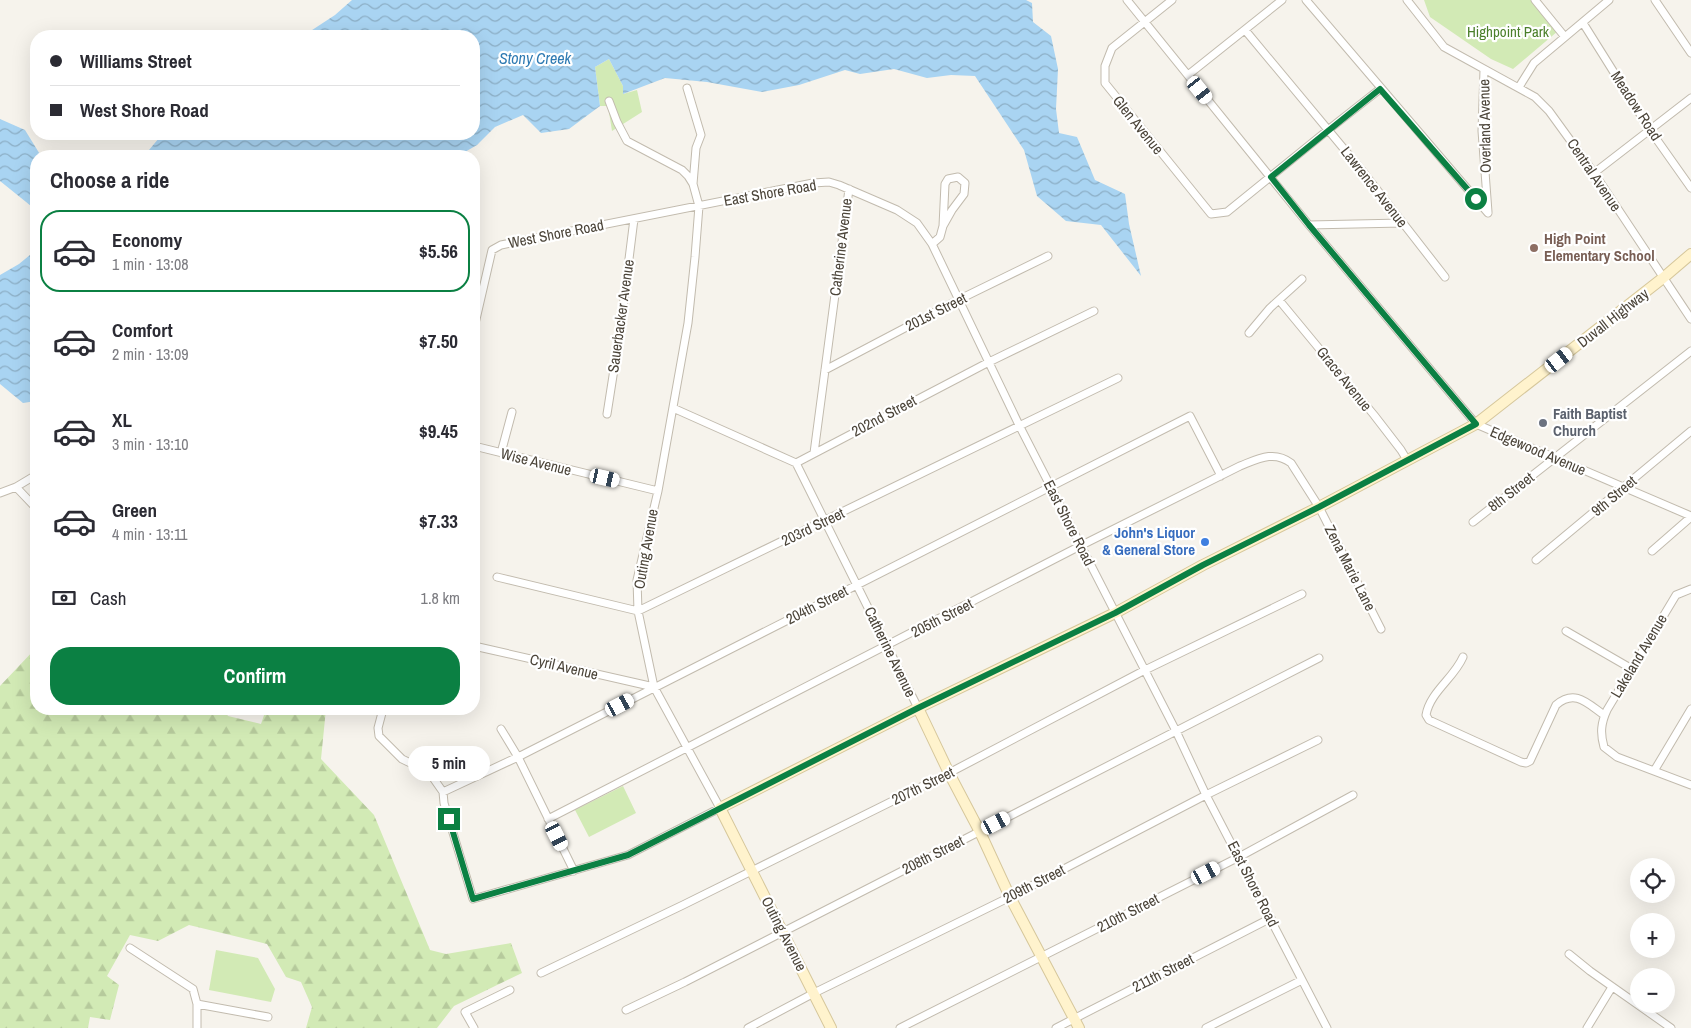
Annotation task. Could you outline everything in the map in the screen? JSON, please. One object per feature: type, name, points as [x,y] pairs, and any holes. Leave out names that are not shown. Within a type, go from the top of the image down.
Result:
[{"type":"street","name":"Edgewood Avenue","points":[[1127,0],[1309,225],[1476,424],[1691,517]]},
{"type":"street","points":[[1145,22],[1172,0]]},
{"type":"street","points":[[1188,75],[1282,0]]},
{"type":"street","points":[[1271,177],[1380,89],[1306,0]]},
{"type":"street","name":"Central Avenue","points":[[1407,0],[1444,47],[1535,97],[1550,111],[1594,173],[1691,319]]},
{"type":"street","points":[[1534,0],[1565,37]]},
{"type":"street","points":[[1520,88],[1534,63],[1609,0]]},
{"type":"street","points":[[1655,0],[1691,53]]},
{"type":"street","name":"Glen Avenue","points":[[1145,22],[1112,48],[1104,66],[1105,83],[1211,214],[1227,212],[1271,177]]},
{"type":"street","name":"Meadow Road","points":[[1583,23],[1650,130],[1691,188]]},
{"type":"street","name":"Lawrence Avenue","points":[[1245,30],[1328,130],[1444,277]]},
{"type":"street","name":"Overland Avenue","points":[[1380,89],[1488,213],[1482,131],[1484,70]]},
{"type":"street","points":[[687,88],[702,136],[696,148],[693,184]]},
{"type":"street","points":[[1594,173],[1691,98]]},
{"type":"street","name":"Outing Avenue","points":[[609,101],[627,141],[682,170],[693,184],[699,206],[689,316],[658,491],[637,580],[638,611],[654,687],[720,808],[831,1028]]},
{"type":"street","points":[[932,244],[940,237],[943,226],[944,184],[948,179],[958,177],[965,183],[966,190],[943,226]]},
{"type":"street","name":"East Shore Road","points":[[699,206],[830,182],[898,210],[917,223],[932,244],[1019,425],[1176,731],[1206,795],[1327,1028]]},
{"type":"street","name":"Catherine Avenue","points":[[814,453],[849,189]]},
{"type":"street","name":"West Shore Road","points":[[480,302],[492,250],[496,246],[699,206]]},
{"type":"street","name":"Sauerbacker Avenue","points":[[607,414],[634,219]]},
{"type":"street","points":[[1309,225],[1402,223]]},
{"type":"street","name":"Duvall Highway","points":[[574,871],[628,855],[918,708],[1115,613],[1203,565],[1319,507],[1476,424],[1691,254]]},
{"type":"street","name":"201st Street","points":[[825,370],[958,300],[1048,256]]},
{"type":"street","points":[[1249,333],[1270,308],[1302,279]]},
{"type":"street","name":"Grace Avenue","points":[[1279,300],[1374,415],[1407,460]]},
{"type":"street","name":"202nd Street","points":[[796,463],[989,362],[1094,311]]},
{"type":"street","name":"8th Street","points":[[1473,522],[1691,351]]},
{"type":"street","name":"203rd Street","points":[[638,611],[1118,378]]},
{"type":"street","points":[[672,408],[796,463]]},
{"type":"street","points":[[501,454],[512,412]]},
{"type":"street","name":"204th Street","points":[[443,792],[518,757],[1190,416],[1221,476]]},
{"type":"street","name":"9th Street","points":[[1536,560],[1691,431]]},
{"type":"street","name":"Wise Avenue","points":[[480,448],[658,491]]},
{"type":"street","name":"205th Street","points":[[548,818],[1080,546],[1221,476],[1266,456],[1285,458],[1291,463],[1319,507]]},
{"type":"street","name":"Catherine Avenue","points":[[796,463],[980,832],[1010,897],[1076,1024]]},
{"type":"street","points":[[0,492],[16,487],[30,479]]},
{"type":"street","points":[[16,487],[30,502]]},
{"type":"street","name":"Zena Marie Lane","points":[[1319,507],[1381,630]]},
{"type":"street","points":[[1652,551],[1691,517]]},
{"type":"street","points":[[497,577],[638,611]]},
{"type":"street","name":"Lakeland Avenue","points":[[1654,771],[1617,757],[1604,747],[1600,733],[1604,715],[1676,595],[1691,589]]},
{"type":"street","name":"207th Street","points":[[541,973],[949,773],[1145,670],[1302,594]]},
{"type":"street","points":[[1566,631],[1632,668]]},
{"type":"street","name":"Cyril Avenue","points":[[480,647],[654,687]]},
{"type":"street","points":[[1463,657],[1454,673],[1436,692],[1427,708],[1426,715],[1429,720],[1521,762],[1526,763],[1530,761],[1556,705],[1562,700],[1569,697],[1579,698],[1604,715]]},
{"type":"street","name":"208th Street","points":[[626,1010],[685,982],[1319,658]]},
{"type":"street","points":[[1691,709],[1654,771],[1691,785]]},
{"type":"street","points":[[382,715],[378,728],[379,736],[402,759],[429,772],[443,792],[444,803],[473,899],[574,871],[518,757],[501,729]]},
{"type":"street","name":"209th Street","points":[[748,1028],[1318,740]]},
{"type":"street","name":"210th Street","points":[[900,1028],[1239,857],[1353,795]]},
{"type":"street","name":"211th Street","points":[[1056,1028],[1076,1024],[1271,918]]},
{"type":"street","points":[[130,948],[193,989],[197,1004],[197,1028]]},
{"type":"street","points":[[1569,954],[1671,1028]]},
{"type":"street","points":[[1206,1028],[1302,980]]},
{"type":"street","points":[[1587,1028],[1612,987]]},
{"type":"street","points":[[474,1028],[465,1012],[510,990]]},
{"type":"street","points":[[197,1004],[268,1017]]},
{"type":"green space","name":"Highpoint Park","points":[[1424,0],[1533,0],[1558,31],[1513,69],[1491,59],[1430,17]]},
{"type":"green space","points":[[609,59],[623,86],[623,94],[637,90],[642,112],[612,131],[608,106],[600,106],[595,67]]},
{"type":"green space","points":[[30,654],[30,715],[227,715],[261,724],[264,715],[325,715],[321,759],[374,815],[430,950],[446,954],[511,943],[522,973],[454,1006],[437,1028],[306,1028],[312,1007],[301,982],[286,977],[267,944],[189,925],[158,941],[130,935],[107,976],[119,985],[110,1020],[90,1017],[88,1028],[0,1028],[0,686]]},
{"type":"green space","points":[[623,786],[636,813],[589,837],[575,810]]},
{"type":"green space","points":[[216,950],[258,958],[275,989],[271,1002],[209,990]]},
{"type":"water","name":"Stony Creek","points":[[352,0],[1026,0],[1032,3],[1033,22],[1051,36],[1058,69],[1056,109],[1059,133],[1077,137],[1095,180],[1125,194],[1129,224],[1141,276],[1101,225],[1066,221],[1037,196],[1024,150],[975,76],[951,75],[927,78],[894,69],[860,74],[845,70],[799,85],[762,92],[707,82],[665,78],[623,94],[623,86],[609,59],[595,67],[600,106],[569,129],[541,133],[523,115],[495,127],[477,145],[468,150],[149,150],[157,140],[480,140],[480,30],[312,30],[335,15]]},
{"type":"water","points":[[0,119],[25,130],[37,150],[30,150],[30,205],[0,181]]},
{"type":"water","points":[[30,255],[30,402],[23,403],[0,384],[0,275]]},
{"type":"place","name":"High Point Elementary School","points":[[1534,248]]},
{"type":"place","name":"Faith Baptist Church","points":[[1543,423]]},
{"type":"place","name":"John's Liquor & General Store","points":[[1205,542]]},
{"type":"route","points":[[449,819],[473,899],[628,855],[918,708],[1115,613],[1203,565],[1319,507],[1476,424],[1271,177],[1380,89],[1476,199]]}]
